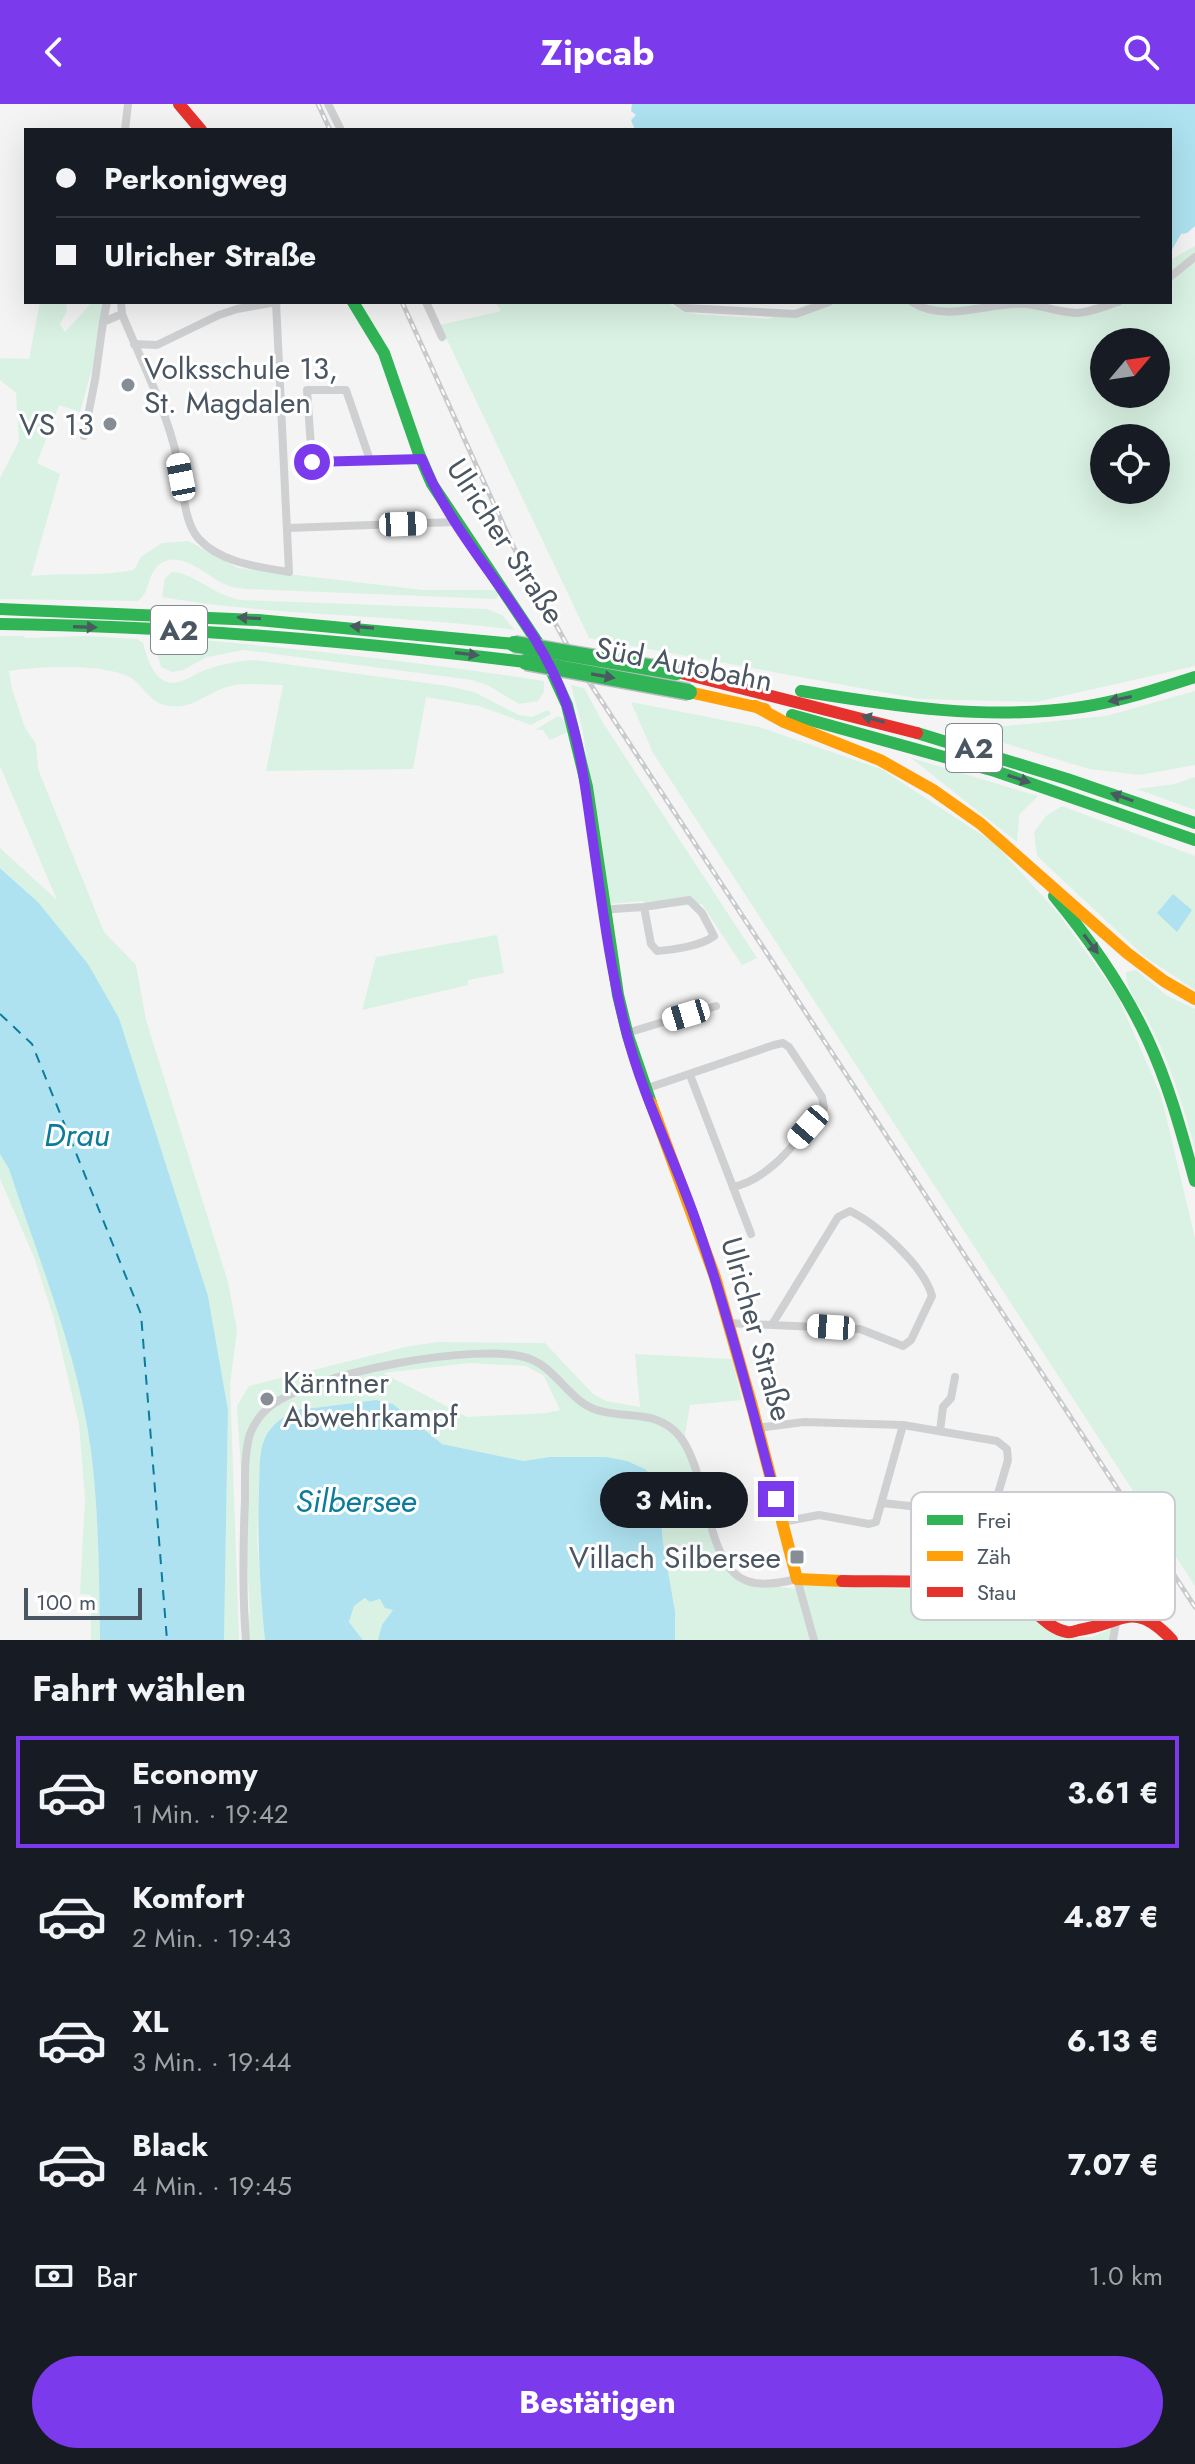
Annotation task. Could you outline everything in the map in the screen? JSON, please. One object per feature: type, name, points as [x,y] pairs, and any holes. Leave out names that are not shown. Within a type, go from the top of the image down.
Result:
[{"type":"main road","points":[[179,104],[199,128]]},
{"type":"main road","name":"Ulricher Straße","points":[[354,304],[386,357],[431,481],[455,522],[535,637],[567,706],[579,754],[603,913],[627,1033],[701,1235],[797,1579]]},
{"type":"main road","name":"Süd Autobahn","points":[[2,619],[154,612],[398,630],[514,644],[677,672],[946,739],[1065,776],[1195,823]]},
{"type":"main road","name":"Süd Autobahn","points":[[2,619],[265,634],[407,647],[526,662],[689,692],[938,753],[1070,795],[1195,840]]},
{"type":"main road","points":[[748,688],[774,687],[924,710],[1028,713],[1111,701],[1195,677]]},
{"type":"main road","points":[[755,706],[784,722],[880,760],[933,790],[981,824],[1127,953],[1164,981],[1195,999]]},
{"type":"main road","points":[[1024,862],[1101,958],[1134,1013],[1158,1062],[1195,1181]]},
{"type":"main road","points":[[797,1579],[911,1583]]},
{"type":"main road","points":[[1045,1620],[1067,1632],[1095,1628],[1111,1620]]},
{"type":"main road","points":[[1149,1620],[1172,1640]]},
{"type":"street","points":[[125,128],[128,104]]},
{"type":"street","points":[[328,104],[340,128]]},
{"type":"street","points":[[1172,275],[1195,257]]},
{"type":"street","points":[[84,436],[107,304]]},
{"type":"street","points":[[121,304],[122,314],[175,444],[183,497],[194,533],[201,542],[228,557],[254,566],[289,572],[277,304]]},
{"type":"street","points":[[134,344],[157,345],[219,315],[266,304]]},
{"type":"street","points":[[427,304],[442,337]]},
{"type":"street","points":[[680,304],[686,308],[796,314],[824,304]]},
{"type":"street","points":[[916,304],[927,310],[942,312],[1027,304],[1078,313],[1111,304]]},
{"type":"street","points":[[103,322],[122,314]]},
{"type":"street","points":[[370,460],[346,390],[307,390],[312,462],[422,459]]},
{"type":"street","points":[[288,528],[455,522]]},
{"type":"street","points":[[603,913],[613,909],[689,900],[714,936],[657,951],[651,944],[644,907]]},
{"type":"street","points":[[627,1033],[716,1006]]},
{"type":"street","points":[[645,1089],[783,1043],[796,1057],[825,1103],[824,1108],[773,1166],[755,1180],[733,1187]]},
{"type":"street","points":[[690,1075],[751,1234]]},
{"type":"street","points":[[727,1323],[860,1329],[903,1346],[911,1340],[932,1296],[927,1283],[904,1251],[850,1211],[838,1217],[773,1323]]},
{"type":"street","points":[[246,1640],[242,1568],[245,1478],[248,1443],[259,1416],[270,1406],[300,1391],[388,1364],[430,1357],[506,1355],[524,1357],[543,1366],[580,1400],[596,1409],[645,1415],[667,1425],[680,1436],[727,1566],[746,1581],[777,1584],[797,1579],[814,1640]]},
{"type":"street","points":[[940,1431],[943,1407],[951,1398],[955,1377]]},
{"type":"street","points":[[757,1428],[804,1422],[903,1425],[997,1441],[1004,1445],[1009,1455],[998,1492]]},
{"type":"street","points":[[782,1522],[819,1515],[869,1524],[876,1522],[903,1425]]},
{"type":"street","points":[[882,1503],[911,1506]]},
{"type":"street","points":[[1113,1640],[1116,1620]]},
{"type":"green space","points":[[1195,246],[1195,666],[1036,702],[920,699],[589,638],[440,325],[501,311],[496,304],[670,304],[694,314],[768,319],[809,304],[1036,304],[1081,309],[1096,304],[1172,304],[1172,259]]},
{"type":"green space","points":[[40,304],[66,304],[67,311],[60,324],[65,332],[90,304],[102,304],[92,369],[80,412],[59,405],[37,463],[60,474],[31,576],[134,570],[141,557],[162,543],[188,541],[238,568],[423,590],[495,590],[499,593],[496,599],[246,589],[225,584],[189,563],[171,560],[155,569],[145,594],[138,601],[0,599],[0,478],[19,441],[16,393],[0,380],[0,358],[29,359]]},
{"type":"green space","points":[[172,572],[240,600],[487,609],[502,615],[515,630],[206,604],[162,597],[165,578]]},
{"type":"green space","points":[[0,636],[137,639],[143,643],[155,672],[166,682],[173,683],[217,666],[255,660],[448,686],[474,692],[519,715],[532,717],[548,710],[551,714],[531,725],[479,706],[426,697],[413,769],[266,771],[283,685],[234,685],[177,707],[157,702],[131,678],[106,670],[54,667],[9,671],[25,728],[36,744],[38,769],[104,932],[136,965],[146,1020],[228,1282],[237,1330],[230,1384],[239,1640],[224,1640],[228,1410],[208,1296],[119,1018],[88,964],[38,902],[0,867],[0,848],[57,900],[0,766]]},
{"type":"green space","points":[[181,638],[362,656],[499,674],[544,681],[544,692],[538,701],[519,704],[472,680],[244,650],[207,657],[183,670],[172,672],[161,667],[157,654],[161,641]]},
{"type":"green space","points":[[571,685],[584,688],[603,723],[757,958],[742,965],[702,904],[648,909],[643,901],[608,904],[583,732]]},
{"type":"green space","points":[[1195,691],[1195,765],[1140,775],[1089,769],[942,724],[1006,726],[1106,716]]},
{"type":"green space","points":[[631,702],[759,727],[881,769],[993,842],[1058,913],[1117,995],[1161,1095],[1195,1238],[1195,1586],[1175,1555],[1175,1492],[1134,1492],[653,753]]},
{"type":"green space","points":[[558,716],[567,721],[570,731],[550,740],[543,730],[535,730]]},
{"type":"green space","points":[[911,758],[1038,796],[1019,815],[1017,842]]},
{"type":"green space","points":[[1195,777],[1195,810],[1137,789],[1175,784]]},
{"type":"green space","points":[[1062,806],[1195,856],[1195,990],[1144,956],[1037,856],[1034,832],[1046,816]]},
{"type":"green space","points":[[497,935],[504,973],[468,980],[468,985],[362,1010],[376,957]]},
{"type":"green space","points":[[1136,970],[1166,995],[1195,1009],[1195,1149],[1167,1062],[1127,983],[1126,972]]},
{"type":"green space","points":[[0,1154],[9,1169],[56,1308],[85,1415],[96,1498],[100,1640],[91,1640],[91,1595],[80,1594],[85,1499],[79,1424],[54,1319],[34,1257],[0,1179]]},
{"type":"green space","points":[[438,1342],[545,1343],[593,1394],[606,1401],[640,1407],[635,1354],[732,1359],[742,1400],[690,1405],[684,1440],[727,1570],[773,1586],[796,1589],[810,1640],[675,1640],[675,1611],[663,1543],[658,1489],[645,1469],[627,1461],[550,1457],[523,1461],[442,1444],[393,1404],[376,1400],[314,1408],[306,1406],[280,1420],[266,1436],[260,1453],[257,1539],[265,1640],[241,1640],[250,1612],[237,1406],[249,1386],[410,1346]],"holes":[[[470,1363],[526,1366],[544,1376],[560,1410],[467,1417],[383,1373]]]},
{"type":"green space","points":[[802,1585],[911,1589],[911,1620],[1042,1620],[1068,1638],[1092,1637],[1111,1629],[1109,1640],[817,1640]]},
{"type":"green space","points":[[366,1598],[370,1602],[381,1599],[393,1610],[378,1640],[363,1640],[349,1622],[354,1606]]},
{"type":"water","points":[[632,104],[1195,104],[1195,226],[1181,234],[1172,250],[1172,128],[634,128],[631,120],[636,115],[631,111]]},
{"type":"water","name":"Drau","points":[[0,868],[38,902],[88,964],[119,1018],[208,1296],[228,1410],[224,1640],[100,1640],[96,1498],[85,1415],[56,1308],[9,1169],[0,1154]]},
{"type":"water","points":[[1173,894],[1192,910],[1177,932],[1157,913]]},
{"type":"water","name":"Silbersee","points":[[376,1400],[393,1404],[442,1444],[523,1461],[550,1457],[606,1457],[645,1469],[653,1478],[659,1496],[663,1543],[675,1611],[675,1640],[378,1640],[382,1625],[393,1610],[385,1608],[380,1599],[370,1602],[365,1598],[354,1606],[349,1622],[363,1640],[265,1640],[258,1526],[260,1462],[265,1438],[279,1421],[300,1409]]},
{"type":"ferry route","points":[[0,1014],[32,1044],[141,1314],[167,1640]]},
{"type":"railway","points":[[318,104],[329,128]]},
{"type":"railway","points":[[403,304],[513,546],[578,665],[1120,1492]]},
{"type":"railway","points":[[1175,1576],[1195,1607]]},
{"type":"traffic: fast","points":[[354,304],[384,353],[432,484],[540,646],[567,705],[587,787],[618,995],[628,1036],[651,1103]]},
{"type":"traffic: fast","points":[[0,609],[258,620],[514,644]]},
{"type":"traffic: fast","points":[[0,624],[263,636],[526,662]]},
{"type":"traffic: fast","points":[[514,644],[677,672]]},
{"type":"traffic: fast","points":[[526,662],[689,692]]},
{"type":"traffic: fast","points":[[801,691],[941,710],[1012,713],[1082,707],[1195,677]]},
{"type":"traffic: fast","points":[[792,715],[995,771],[1195,840]]},
{"type":"traffic: fast","points":[[917,733],[1067,779],[1195,823]]},
{"type":"traffic: fast","points":[[1054,896],[1106,965],[1139,1021],[1169,1092],[1195,1181]]},
{"type":"traffic: slow","points":[[689,692],[765,709]]},
{"type":"traffic: slow","points":[[755,706],[784,722],[880,760],[933,790],[981,824],[1127,953],[1164,981],[1195,999]]},
{"type":"traffic: slow","points":[[651,1103],[715,1277],[797,1579],[842,1581]]},
{"type":"traffic: jam","points":[[179,104],[199,128]]},
{"type":"traffic: jam","points":[[677,672],[917,733]]},
{"type":"traffic: jam","points":[[842,1581],[911,1582]]},
{"type":"traffic: jam","points":[[1044,1620],[1067,1632],[1117,1620]]},
{"type":"traffic: jam","points":[[1147,1620],[1172,1640]]},
{"type":"place","name":"Volksschule 13, St. Magdalen","points":[[128,385]]},
{"type":"place","name":"VS 13","points":[[110,424]]},
{"type":"place","name":"Kärntner Abwehrkampf","points":[[267,1399]]},
{"type":"place","name":"Villach Silbersee","points":[[797,1557]]},
{"type":"route","points":[[312,462],[422,459],[455,522],[523,618],[555,675],[567,706],[579,754],[603,913],[627,1033],[701,1235],[776,1499]]}]
